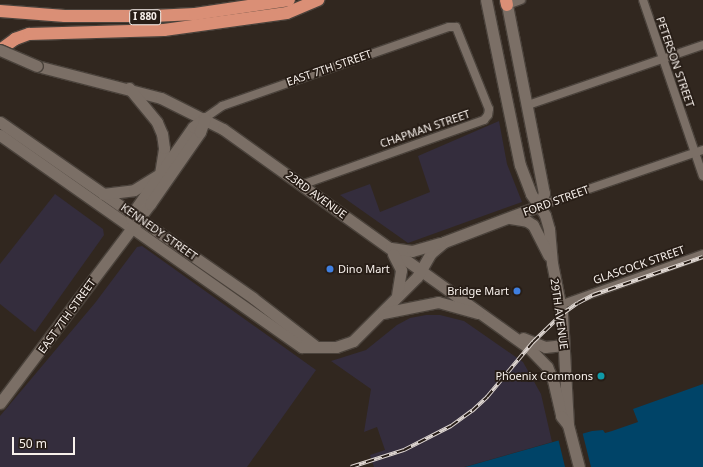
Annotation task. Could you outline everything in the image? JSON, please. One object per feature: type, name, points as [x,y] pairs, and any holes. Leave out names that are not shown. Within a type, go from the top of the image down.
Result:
[{"type":"highway","name":"I 880","points":[[0,11],[65,16],[153,16],[195,14],[289,0]]},
{"type":"highway","points":[[0,50],[15,38],[29,34],[164,30],[287,13],[318,0]]},
{"type":"main road","name":"29TH AVENUE","points":[[486,0],[520,165],[531,194],[539,206],[550,229],[552,263],[560,306],[564,345],[568,425]]},
{"type":"main road","points":[[507,2],[528,104],[544,193],[539,206]]},
{"type":"main road","name":"23RD AVENUE","points":[[0,50],[84,80],[129,88],[161,98],[205,118],[389,247],[404,261],[421,270],[511,333],[547,367],[553,380],[561,416],[568,425]]},
{"type":"main road","points":[[104,194],[134,190],[160,174],[164,148],[162,134],[157,122],[129,88]]},
{"type":"main road","name":"EAST 7TH STREET","points":[[0,403],[62,324],[130,227],[160,174],[193,127],[205,118]]},
{"type":"main road","name":"EAST 7TH STREET","points":[[135,216],[200,132],[205,118]]},
{"type":"main road","name":"KENNEDY STREET","points":[[0,122],[253,298],[315,346]]},
{"type":"main road","name":"KENNEDY STREET","points":[[0,135],[302,347],[336,347],[353,341],[383,313],[421,270]]},
{"type":"main road","name":"FORD STREET","points":[[421,270],[431,253],[444,242],[539,206]]},
{"type":"main road","points":[[509,218],[527,221],[533,225],[552,263]]},
{"type":"main road","points":[[389,247],[412,251],[444,242]]},
{"type":"main road","points":[[389,247],[401,270],[402,279],[397,296]]},
{"type":"main road","points":[[383,313],[438,302],[484,315]]},
{"type":"main road","points":[[511,333],[545,347],[564,345]]},
{"type":"main road","points":[[568,425],[579,467]]},
{"type":"street","points":[[507,2],[522,0]]},
{"type":"street","name":"PETERSON STREET","points":[[643,0],[703,176]]},
{"type":"street","name":"EAST 7TH STREET","points":[[205,118],[222,106],[449,27],[456,27]]},
{"type":"street","name":"CHAPMAN STREET","points":[[301,185],[484,120],[488,115],[489,109],[456,27]]},
{"type":"street","points":[[528,104],[663,60],[703,45]]},
{"type":"street","name":"FORD STREET","points":[[539,206],[703,150]]},
{"type":"street","name":"GLASCOCK STREET","points":[[560,306],[703,254]]},
{"type":"street","name":"GLASCOCK STREET","points":[[582,298],[592,298],[703,259]]},
{"type":"shaded area","points":[[499,121],[507,164],[522,202],[408,243],[340,195],[370,184],[380,212],[430,192],[418,156]]},
{"type":"shaded area","points":[[55,194],[103,229],[104,235],[35,332],[0,304],[0,264]]},
{"type":"shaded area","points":[[142,246],[316,370],[247,467],[0,467],[0,416],[95,303],[137,247]]},
{"type":"shaded area","points":[[426,315],[440,315],[464,321],[523,362],[541,394],[552,442],[464,467],[374,467],[370,455],[385,450],[377,427],[364,432],[371,389],[331,361],[366,350],[397,325],[410,318]]},
{"type":"water","points":[[703,384],[703,467],[465,467],[592,431],[603,430],[605,433],[638,422],[633,409]]},
{"type":"pier","points":[[582,431],[591,467],[565,467],[558,438]]},
{"type":"railway","points":[[351,467],[404,450],[451,426],[472,411],[487,397],[533,342],[562,314],[578,303],[593,295],[703,257]]},
{"type":"place","name":"Dino Mart","points":[[330,269]]},
{"type":"place","name":"Bridge Mart","points":[[517,291]]},
{"type":"place","name":"Phoenix Commons","points":[[601,376]]}]
